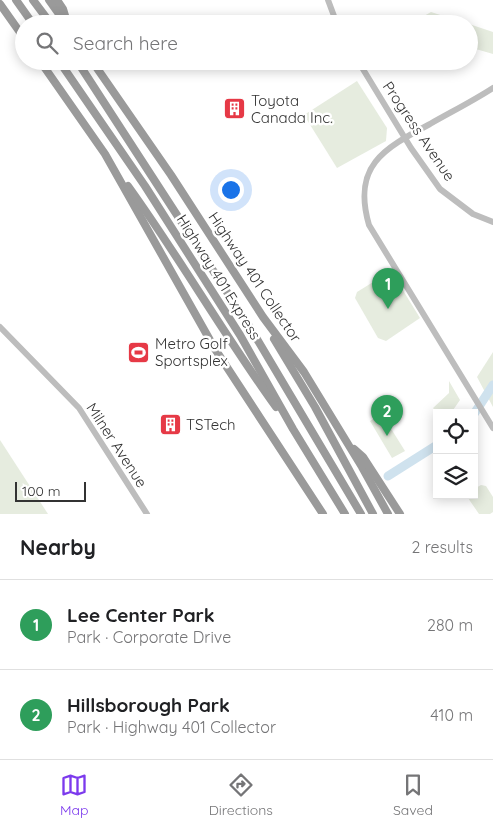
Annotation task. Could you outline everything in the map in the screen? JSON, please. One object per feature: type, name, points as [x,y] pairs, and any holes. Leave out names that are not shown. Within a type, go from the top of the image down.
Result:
[{"type":"highway","points":[[16,0],[27,15]]},
{"type":"highway","points":[[33,0],[44,15]]},
{"type":"highway","points":[[49,0],[60,15]]},
{"type":"highway","points":[[57,0],[64,15]]},
{"type":"highway","points":[[0,4],[15,25]]},
{"type":"highway","points":[[46,70],[148,213],[234,347],[293,429]]},
{"type":"highway","name":"Highway 401 Express","points":[[66,70],[145,186],[240,335],[293,429],[345,514]]},
{"type":"highway","name":"Highway 401 Express","points":[[83,70],[251,329],[362,514]]},
{"type":"highway","name":"Highway 401 Collector","points":[[98,70],[171,175],[263,317],[304,372],[388,514]]},
{"type":"highway","points":[[105,154],[216,349],[323,514]]},
{"type":"highway","points":[[263,317],[315,407],[373,514]]},
{"type":"highway","points":[[347,443],[363,457],[400,514]]},
{"type":"main road","points":[[328,0],[334,15]]},
{"type":"main road","name":"Progress Avenue","points":[[364,70],[440,189],[473,214],[493,222]]},
{"type":"main road","points":[[493,88],[390,147],[373,165],[364,190],[369,225],[493,428]]},
{"type":"main road","name":"Milner Avenue","points":[[0,327],[79,408],[147,514]]},
{"type":"shaded area","points":[[431,12],[440,15],[426,15]]},
{"type":"shaded area","points":[[478,27],[493,32],[493,54],[478,50]]},
{"type":"shaded area","points":[[357,81],[387,128],[386,141],[337,168],[304,115]]},
{"type":"shaded area","points":[[391,271],[420,318],[386,341],[378,338],[355,298],[357,292]]},
{"type":"shaded area","points":[[493,352],[493,407],[477,377]]},
{"type":"shaded area","points":[[449,381],[460,400],[454,409],[434,409],[433,408],[449,393]]},
{"type":"shaded area","points":[[387,410],[389,416],[385,419],[405,451],[392,458],[370,421]]},
{"type":"shaded area","points":[[0,440],[48,514],[0,514]]},
{"type":"shaded area","points":[[486,486],[493,497],[493,512],[490,514],[479,514],[469,499],[478,499],[478,487]]},
{"type":"waterway","points":[[477,409],[493,385]]},
{"type":"waterway","points":[[388,476],[433,448]]},
{"type":"place","name":"Toyota Canada Inc.","points":[[235,109]]},
{"type":"place","name":"Lee Center Park","points":[[388,309]]},
{"type":"place","name":"Metro Golf Sportsplex","points":[[139,352]]},
{"type":"place","name":"TSTech","points":[[170,424]]},
{"type":"place","name":"Hillsborough Park","points":[[387,436]]}]
